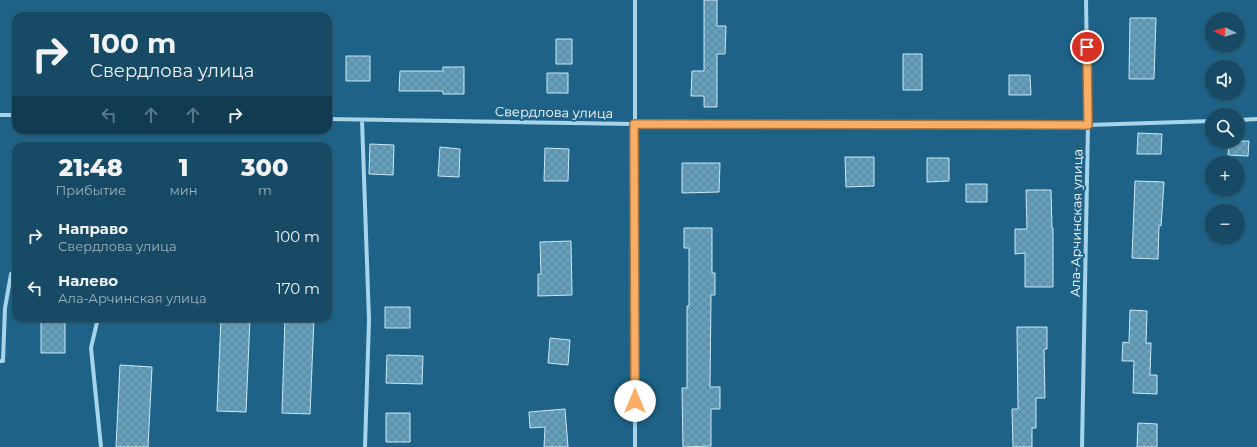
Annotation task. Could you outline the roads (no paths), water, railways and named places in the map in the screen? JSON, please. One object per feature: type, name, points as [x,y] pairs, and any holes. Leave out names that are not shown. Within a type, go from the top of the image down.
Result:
[{"type":"street","points":[[635,0],[635,447]]},
{"type":"street","name":"Ала-Арчинская улица","points":[[1082,447],[1088,125],[1086,0]]},
{"type":"street","points":[[0,115],[12,115]]},
{"type":"street","points":[[1245,120],[1257,119]]},
{"type":"street","name":"Свердлова улица","points":[[332,120],[634,124],[1088,125],[1205,121]]},
{"type":"street","points":[[362,120],[369,320],[365,447]]},
{"type":"street","points":[[0,361],[3,361],[6,301],[12,273]]},
{"type":"street","points":[[97,322],[91,348],[101,447]]}]
